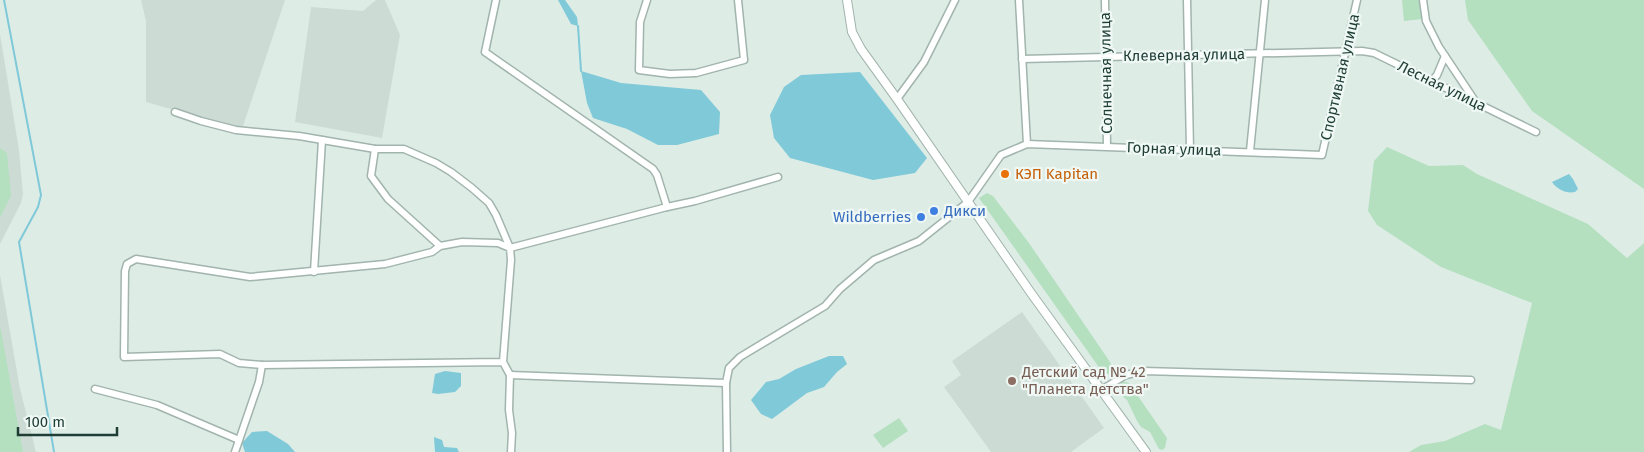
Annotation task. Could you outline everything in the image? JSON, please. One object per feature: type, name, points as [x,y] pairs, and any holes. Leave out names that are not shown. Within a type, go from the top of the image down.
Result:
[{"type":"street","points":[[496,0],[485,52],[653,169],[657,174],[667,206]]},
{"type":"street","points":[[647,0],[640,22],[639,70],[670,74],[696,73],[744,60],[738,0]]},
{"type":"street","points":[[847,0],[852,32],[861,49],[1031,293],[1146,452]]},
{"type":"street","points":[[897,99],[924,62],[955,0]]},
{"type":"street","points":[[727,452],[726,383],[729,368],[740,357],[825,306],[874,260],[919,241],[968,202],[1001,155],[1026,144],[1019,0]]},
{"type":"street","name":"Солнечная улица","points":[[1105,0],[1107,146]]},
{"type":"street","points":[[1188,0],[1190,150]]},
{"type":"street","points":[[1250,151],[1265,0]]},
{"type":"street","name":"Спортивная улица","points":[[1322,155],[1357,0]]},
{"type":"street","points":[[1423,0],[1426,21],[1445,56],[1476,102]]},
{"type":"street","name":"Лесная улица","points":[[1345,52],[1362,51],[1374,53],[1536,132]]},
{"type":"street","name":"Клеверная улица","points":[[1022,59],[1345,52]]},
{"type":"street","points":[[1432,81],[1437,75],[1445,56]]},
{"type":"street","points":[[175,112],[236,130],[322,140],[375,149],[404,149],[436,163],[465,182],[489,203],[496,214],[510,248],[511,260],[502,362],[510,375],[511,452]]},
{"type":"street","points":[[314,272],[322,140]]},
{"type":"street","name":"Горная улица","points":[[1026,144],[1322,155]]},
{"type":"street","points":[[375,149],[371,176],[388,198],[440,246]]},
{"type":"street","points":[[502,362],[262,365],[239,363],[220,354],[124,357],[124,271],[127,264],[136,259],[250,277],[385,264],[432,252],[440,246],[462,242],[498,243],[510,248],[667,206],[695,201],[778,177]]},
{"type":"street","points":[[235,452],[259,382],[262,365]]},
{"type":"street","points":[[1101,390],[1126,375],[1143,371],[1471,380]]},
{"type":"street","points":[[510,375],[726,383]]},
{"type":"street","points":[[95,389],[157,404],[239,440]]},
{"type":"shaded area","points":[[141,0],[285,0],[242,129],[146,102],[146,21]]},
{"type":"shaded area","points":[[376,0],[385,0],[400,35],[382,138],[295,122],[311,7],[363,11]]},
{"type":"shaded area","points":[[0,34],[19,150],[23,194],[21,203],[0,244]]},
{"type":"shaded area","points":[[0,275],[20,389],[36,452],[0,452]]},
{"type":"shaded area","name":"Детский сад № 42 \"Планета детства\"","points":[[1022,312],[1104,428],[1071,452],[991,452],[944,387],[961,375],[952,361]]},
{"type":"green space","points":[[1402,0],[1419,0],[1423,19],[1404,21]]},
{"type":"green space","points":[[1465,0],[1644,0],[1644,189],[1532,111],[1468,20]]},
{"type":"green space","points":[[1387,147],[1429,166],[1463,165],[1477,174],[1588,224],[1627,258],[1644,243],[1644,452],[1409,452],[1421,445],[1445,441],[1485,424],[1501,430],[1532,303],[1441,267],[1377,225],[1368,211],[1374,161]]},
{"type":"green space","points":[[0,148],[7,153],[11,196],[0,217]]},
{"type":"green space","points":[[987,193],[993,196],[1029,243],[1110,362],[1113,368],[1110,374],[1103,373],[979,198]]},
{"type":"green space","points":[[0,325],[23,452],[0,452]]},
{"type":"green space","points":[[1122,381],[1129,383],[1167,438],[1165,448],[1162,450],[1159,449],[1150,432],[1141,427],[1127,400],[1120,394],[1118,387]]},
{"type":"green space","points":[[899,418],[908,431],[883,448],[873,435]]},
{"type":"water","points":[[558,0],[565,0],[577,17],[578,26],[571,24]]},
{"type":"water","points":[[581,71],[621,83],[701,90],[720,112],[719,134],[677,145],[658,145],[627,129],[593,118],[587,103]]},
{"type":"water","points":[[860,72],[927,158],[915,173],[873,180],[790,158],[774,138],[770,115],[784,87],[801,75]]},
{"type":"water","points":[[1569,174],[1578,189],[1575,192],[1562,190],[1552,182]]},
{"type":"water","points":[[829,356],[843,356],[847,364],[824,387],[807,393],[772,419],[761,414],[751,400],[766,382],[779,379],[796,369]]},
{"type":"water","points":[[445,371],[461,373],[461,386],[455,392],[432,393],[435,374]]},
{"type":"water","points":[[267,431],[288,444],[295,452],[245,452],[242,443],[252,432]]},
{"type":"water","points":[[434,437],[442,440],[444,447],[457,448],[459,452],[435,452]]},
{"type":"waterway","points":[[4,0],[41,195],[38,207],[19,242],[54,452]]},
{"type":"waterway","points":[[578,26],[581,71]]},
{"type":"place","name":"КЭП Kapitan","points":[[1005,174]]},
{"type":"place","name":"Дикси","points":[[934,211]]},
{"type":"place","name":"Wildberries","points":[[921,217]]},
{"type":"place","name":"Детский сад № 42 \"Планета детства\"","points":[[1012,381]]}]
